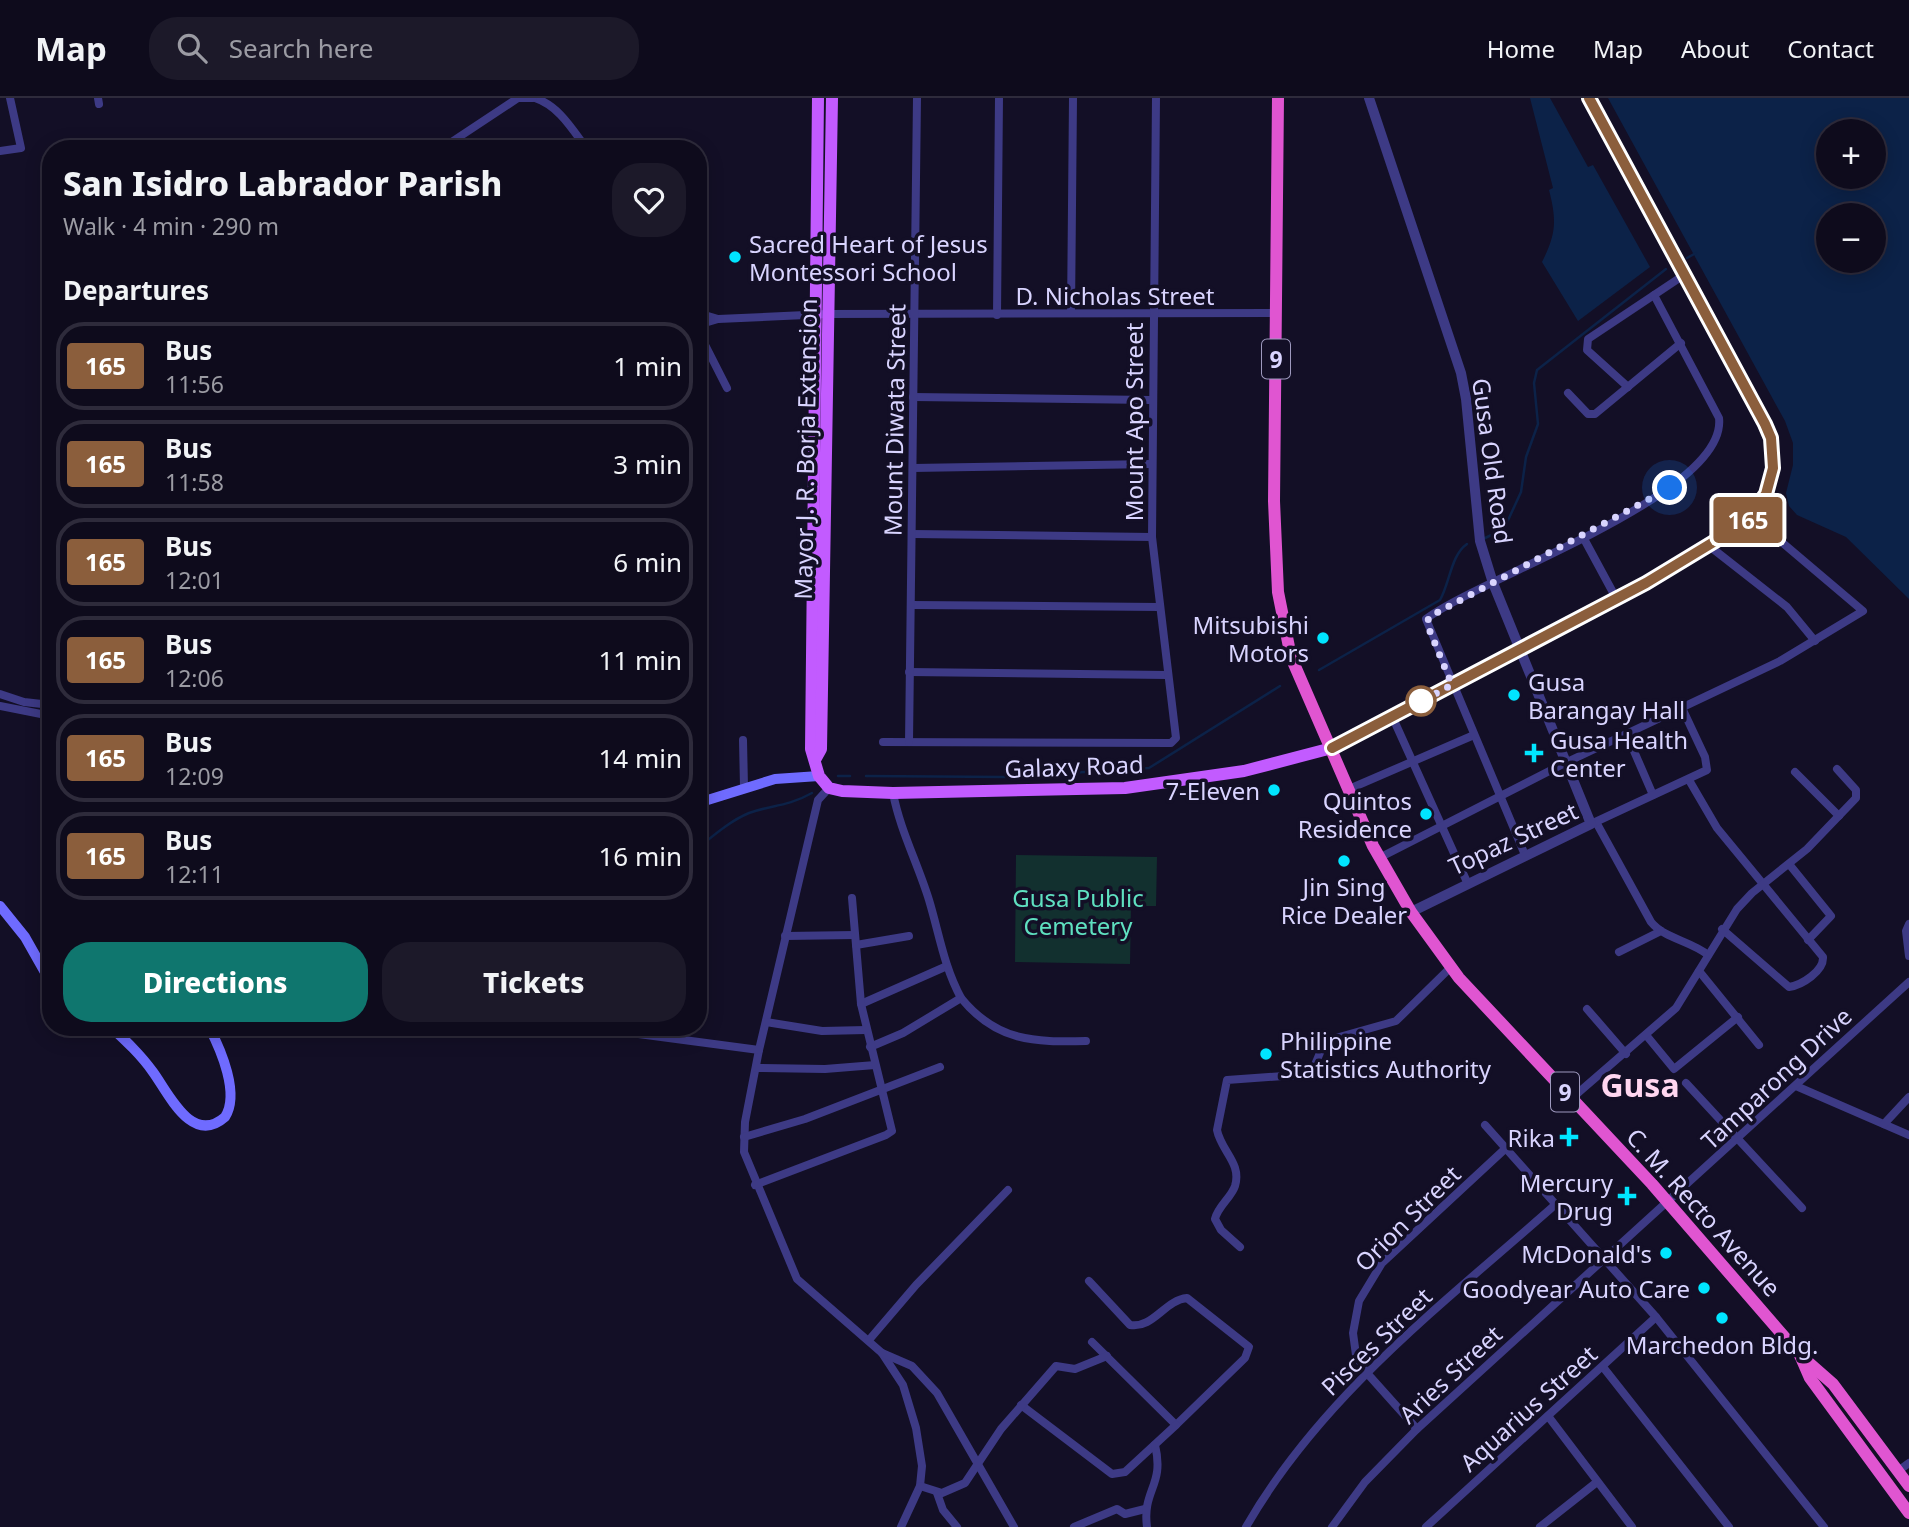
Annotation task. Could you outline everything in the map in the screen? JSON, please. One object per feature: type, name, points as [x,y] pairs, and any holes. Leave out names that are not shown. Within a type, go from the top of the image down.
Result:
[{"type":"highway","name":"C. M. Recto Avenue","points":[[1278,98],[1274,501],[1278,592],[1292,657],[1379,858],[1411,912],[1451,967],[1669,1203],[1800,1354],[1833,1384],[1904,1467],[1909,1486]]},
{"type":"highway","name":"C. M. Recto Avenue","points":[[1800,1354],[1810,1378],[1909,1513]]},
{"type":"main road","name":"Mayor J. R. Borja Extension","points":[[818,98],[821,749],[816,758],[819,776]]},
{"type":"main road","name":"Mayor J. R. Borja Extension","points":[[821,314],[832,98]]},
{"type":"main road","points":[[1589,98],[1771,438],[1774,454],[1771,481],[1766,494],[1751,516]]},
{"type":"main road","points":[[818,133],[832,132]]},
{"type":"main road","name":"Galaxy Road","points":[[829,788],[893,793],[1137,786],[1244,771],[1332,748],[1616,598],[1737,529],[1751,516]]},
{"type":"main road","points":[[707,800],[775,779],[819,776],[829,788]]},
{"type":"main road","points":[[0,906],[25,937],[42,967]]},
{"type":"main road","points":[[120,1036],[142,1058],[176,1107],[202,1126],[225,1117],[230,1101],[218,1045],[214,1036]]},
{"type":"street","points":[[0,151],[22,148],[10,98]]},
{"type":"street","points":[[455,140],[518,98],[534,98],[548,102],[580,140]]},
{"type":"street","name":"Mount Diwata Street","points":[[909,742],[917,98]]},
{"type":"street","points":[[996,315],[999,98]]},
{"type":"street","points":[[1070,313],[1073,98]]},
{"type":"street","name":"Mount Apo Street","points":[[909,742],[1171,743],[1176,738],[1152,537],[1156,98]]},
{"type":"street","name":"Gusa Old Road","points":[[1369,98],[1461,373],[1466,398],[1477,526],[1493,583],[1593,823]]},
{"type":"street","points":[[1628,387],[1593,356],[1586,344],[1588,339],[1684,275]]},
{"type":"street","points":[[1525,855],[1426,619],[1653,499],[1699,465],[1715,441],[1719,418],[1654,295]]},
{"type":"street","name":"D. Nicholas Street","points":[[718,319],[914,313],[1277,313]]},
{"type":"street","points":[[707,316],[718,319]]},
{"type":"street","points":[[707,322],[718,319]]},
{"type":"street","points":[[1568,393],[1591,415],[1681,342]]},
{"type":"street","points":[[707,349],[727,388]]},
{"type":"street","points":[[913,397],[1152,400]]},
{"type":"street","points":[[913,468],[1152,464]]},
{"type":"street","points":[[1379,858],[1567,762],[1770,666],[1863,611],[1751,516]]},
{"type":"street","points":[[912,534],[1152,537]]},
{"type":"street","points":[[1583,537],[1616,598]]},
{"type":"street","points":[[1708,545],[1787,607],[1815,641]]},
{"type":"street","points":[[911,604],[1159,607]]},
{"type":"street","points":[[909,672],[1167,675]]},
{"type":"street","points":[[0,694],[24,702],[42,704]]},
{"type":"street","points":[[0,706],[42,714]]},
{"type":"street","name":"Topaz Street","points":[[1411,912],[1467,882],[1689,780],[1708,767],[1682,708]]},
{"type":"street","points":[[1391,716],[1467,882]]},
{"type":"street","points":[[1349,789],[1474,734]]},
{"type":"street","points":[[1628,735],[1653,795]]},
{"type":"street","points":[[743,740],[744,787]]},
{"type":"street","points":[[883,742],[909,742]]},
{"type":"street","points":[[1571,1099],[1676,1008],[1722,929],[1737,909],[1762,884],[1789,864],[1858,794],[1837,769]]},
{"type":"street","points":[[1796,772],[1839,816]]},
{"type":"street","points":[[1689,780],[1717,828],[1823,957],[1822,968],[1796,986],[1789,987],[1722,929]]},
{"type":"street","points":[[829,788],[818,800],[785,936],[759,1050],[744,1137],[744,1152],[755,1185],[797,1279],[869,1340],[882,1353],[903,1385],[916,1427],[922,1466],[920,1486],[901,1527]]},
{"type":"street","points":[[893,793],[897,813],[928,899],[947,966],[961,998],[985,1021],[1013,1037],[1086,1041]]},
{"type":"street","points":[[1593,823],[1644,910],[1661,931],[1694,945],[1708,955]]},
{"type":"street","points":[[1789,864],[1831,916],[1808,940]]},
{"type":"street","points":[[755,1185],[890,1133],[892,1126],[861,1004],[852,898]]},
{"type":"street","points":[[1909,924],[1906,931],[1909,956]]},
{"type":"street","points":[[1619,952],[1661,931]]},
{"type":"street","points":[[785,936],[855,935]]},
{"type":"street","points":[[856,945],[909,936]]},
{"type":"street","points":[[861,1004],[947,966]]},
{"type":"street","points":[[1240,1247],[1221,1230],[1215,1219],[1234,1189],[1236,1179],[1233,1160],[1217,1130],[1227,1080],[1311,1074],[1325,1041],[1396,1021],[1451,967]]},
{"type":"street","points":[[1699,971],[1759,1045]]},
{"type":"street","name":"Tamparong Drive","points":[[1669,1203],[1909,982]]},
{"type":"street","points":[[870,1047],[903,1033],[961,998]]},
{"type":"street","points":[[1587,1009],[1626,1054]]},
{"type":"street","points":[[1646,1035],[1674,1069],[1738,1017]]},
{"type":"street","points":[[766,1023],[822,1031],[866,1030]]},
{"type":"street","points":[[654,1036],[759,1050]]},
{"type":"street","points":[[756,1068],[825,1069],[875,1065]]},
{"type":"street","points":[[744,1137],[805,1119],[940,1067]]},
{"type":"street","points":[[1686,1083],[1802,1208]]},
{"type":"street","points":[[1796,1086],[1909,1135]]},
{"type":"street","points":[[1884,1124],[1909,1097]]},
{"type":"street","points":[[1485,1125],[1656,1317],[1824,1527]]},
{"type":"street","name":"Orion Street","points":[[1418,1429],[1366,1372],[1356,1355],[1353,1333],[1357,1307],[1365,1286],[1382,1263],[1506,1148]]},
{"type":"street","points":[[869,1340],[916,1285],[1008,1190]]},
{"type":"street","name":"Aries Street","points":[[1332,1527],[1365,1482],[1418,1429],[1604,1258],[1669,1203]]},
{"type":"street","name":"Pisces Street","points":[[1246,1527],[1291,1460],[1366,1372],[1556,1204]]},
{"type":"street","points":[[1021,1405],[1112,1474],[1125,1472],[1248,1354],[1249,1347],[1187,1298],[1177,1300],[1144,1324],[1129,1325],[1089,1281]]},
{"type":"street","name":"Aquarius Street","points":[[1426,1527],[1656,1317]]},
{"type":"street","points":[[1092,1342],[1176,1425]]},
{"type":"street","points":[[882,1353],[901,1359],[924,1377],[949,1410],[1014,1527]]},
{"type":"street","points":[[920,1486],[937,1493],[960,1488],[979,1465],[1001,1429],[1056,1366],[1075,1369],[1107,1356]]},
{"type":"street","points":[[1603,1367],[1729,1527]]},
{"type":"street","points":[[1548,1416],[1632,1527]]},
{"type":"street","points":[[1147,1527],[1147,1497],[1159,1475],[1155,1445]]},
{"type":"street","points":[[1540,1527],[1597,1482]]},
{"type":"street","points":[[937,1493],[943,1510],[957,1527]]},
{"type":"street","points":[[1074,1527],[1117,1508],[1125,1514],[1145,1509]]},
{"type":"green space","name":"Gusa Public Cemetery","points":[[1016,855],[1157,857],[1156,906],[1131,906],[1130,964],[1015,962]]},
{"type":"water","points":[[1530,98],[1550,98],[1588,167],[1593,165],[1650,267],[1578,321],[1542,262],[1554,227],[1549,190],[1553,188]]},
{"type":"water","points":[[1608,98],[1909,98],[1909,599],[1846,537],[1797,515],[1789,506],[1786,493],[1793,465],[1793,443],[1785,421]]},
{"type":"waterway","points":[[1687,258],[1696,253]]},
{"type":"waterway","points":[[1483,539],[1504,529],[1521,492],[1526,457],[1538,424],[1534,383],[1537,370],[1666,269]]},
{"type":"waterway","points":[[1319,670],[1440,600],[1457,555],[1467,544]]},
{"type":"waterway","points":[[866,776],[1005,777],[1149,768],[1280,686]]},
{"type":"waterway","points":[[838,776],[850,776]]},
{"type":"waterway","points":[[707,841],[742,816],[795,801],[812,793]]},
{"type":"bus line","name":"165","points":[[1332,748],[1646,583],[1737,529],[1751,516],[1766,494],[1771,481],[1774,454],[1765,424],[1589,98]]},
{"type":"place","name":"Sacred Heart of Jesus Montessori School","points":[[735,257]]},
{"type":"place","name":"Mitsubishi Motors","points":[[1323,638]]},
{"type":"place","name":"Gusa Barangay Hall","points":[[1514,695]]},
{"type":"place","name":"Gusa Health Center","points":[[1534,753]]},
{"type":"place","name":"7-Eleven","points":[[1274,790]]},
{"type":"place","name":"Quintos Residence","points":[[1426,814]]},
{"type":"place","name":"Jin Sing Rice Dealer","points":[[1344,861]]},
{"type":"place","name":"Philippine Statistics Authority","points":[[1266,1054]]},
{"type":"place","name":"Rika","points":[[1569,1137]]},
{"type":"place","name":"Mercury Drug","points":[[1627,1196]]},
{"type":"place","name":"McDonald's","points":[[1666,1253]]},
{"type":"place","name":"Goodyear Auto Care","points":[[1704,1288]]},
{"type":"place","name":"Marchedon Bldg.","points":[[1722,1318]]},
{"type":"district","name":"Gusa","points":[[1640,1084]]},
{"type":"route","points":[[1421,701],[1412,706],[1452,685],[1426,619],[1670,488]]}]
